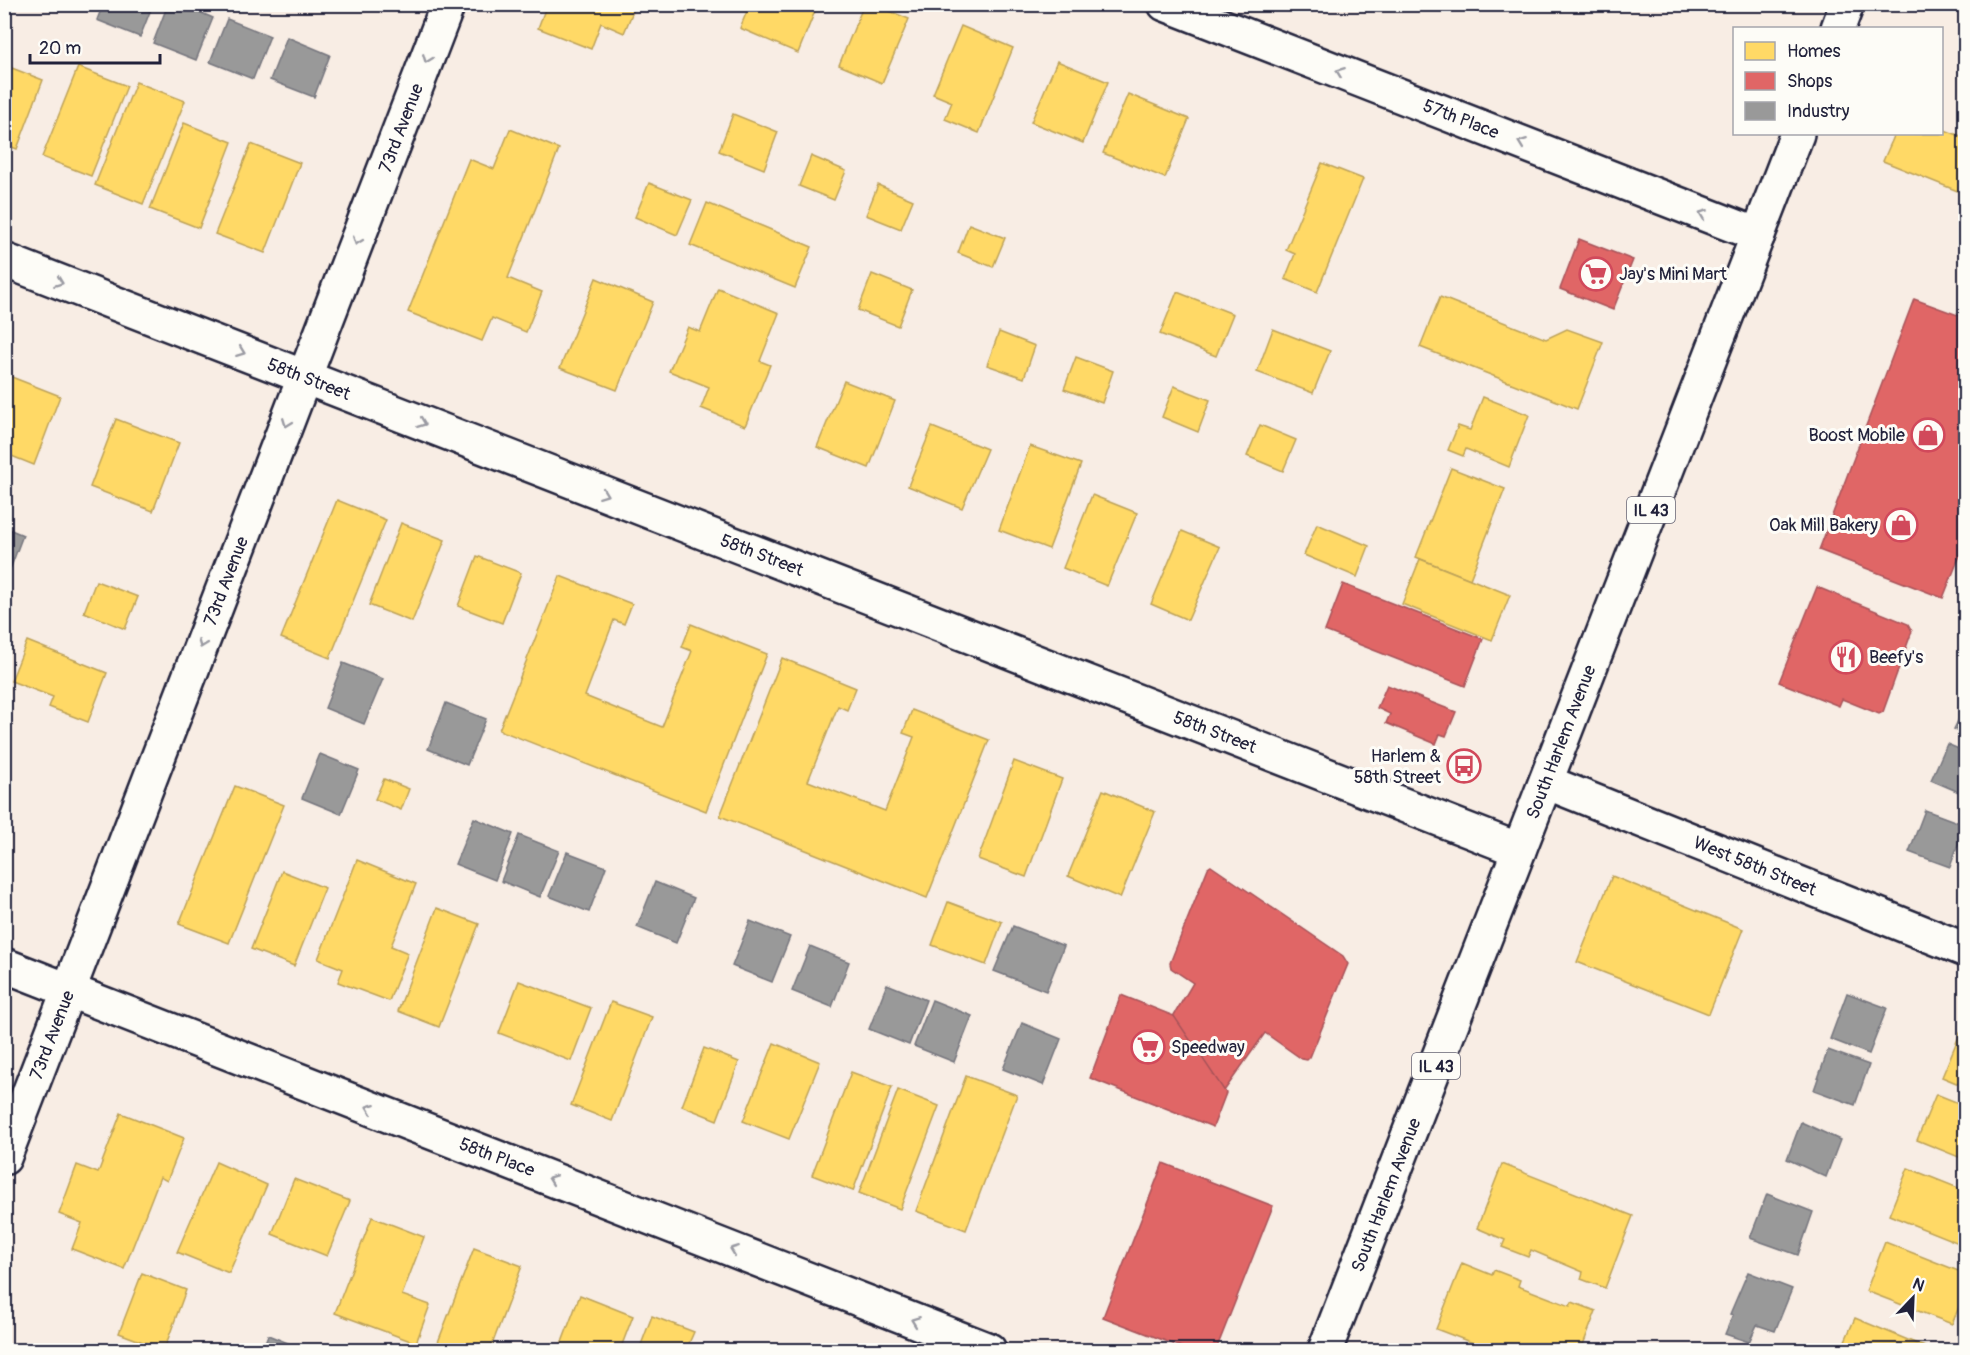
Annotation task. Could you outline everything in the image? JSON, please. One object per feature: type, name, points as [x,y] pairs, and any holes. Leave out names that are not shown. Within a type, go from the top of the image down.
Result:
[{"type":"street","name":"73rd Avenue","points":[[4,1158],[448,4]]},
{"type":"street","name":"57th Place","points":[[1165,4],[1758,235]]},
{"type":"street","points":[[1838,27],[1847,4]]},
{"type":"street","name":"South Harlem Avenue","points":[[1325,1350],[1797,135]]},
{"type":"street","name":"58th Street","points":[[4,260],[1519,850]]},
{"type":"street","name":"West 58th Street","points":[[1546,782],[1965,950]]},
{"type":"street","name":"58th Place","points":[[4,965],[989,1350]]},
{"type":"building: Homes","points":[[547,4],[636,4],[624,33],[601,23],[591,49],[538,28]]},
{"type":"building: Homes","points":[[750,4],[813,4],[817,6],[798,53],[740,28]]},
{"type":"building: Homes","points":[[864,4],[872,4],[909,19],[882,83],[839,65]]},
{"type":"building: Homes","points":[[961,26],[1013,48],[979,133],[945,119],[952,102],[933,94]]},
{"type":"building: Homes","points":[[1057,61],[1108,82],[1083,143],[1031,122]]},
{"type":"building: Homes","points":[[4,65],[43,80],[17,149],[4,144]]},
{"type":"building: Homes","points":[[78,67],[127,86],[91,176],[42,157]]},
{"type":"building: Homes","points":[[136,82],[185,101],[143,204],[95,185]]},
{"type":"building: Homes","points":[[1128,94],[1189,119],[1165,178],[1103,153]]},
{"type":"building: Homes","points":[[733,114],[778,132],[764,169],[719,151]]},
{"type":"building: Homes","points":[[184,123],[232,142],[199,228],[150,209]]},
{"type":"building: Homes","points":[[510,129],[559,149],[508,278],[542,292],[526,332],[492,318],[482,341],[408,312],[469,159],[494,169]]},
{"type":"building: Homes","points":[[1943,129],[1966,138],[1966,178],[1960,192],[1883,161],[1895,135],[1943,135]]},
{"type":"building: Homes","points":[[251,144],[300,163],[265,253],[215,234]]},
{"type":"building: Homes","points":[[811,156],[846,171],[834,200],[799,186]]},
{"type":"building: Homes","points":[[1322,163],[1363,179],[1317,292],[1285,279],[1295,254],[1286,250]]},
{"type":"building: Homes","points":[[649,183],[692,200],[677,235],[635,217]]},
{"type":"building: Homes","points":[[878,185],[913,200],[901,229],[866,215]]},
{"type":"building: Homes","points":[[707,203],[812,247],[795,288],[690,245]]},
{"type":"building: Homes","points":[[969,224],[1005,238],[993,267],[958,253]]},
{"type":"building: Homes","points":[[872,274],[912,290],[898,326],[858,310]]},
{"type":"building: Homes","points":[[596,278],[653,302],[617,390],[560,368]]},
{"type":"building: Homes","points":[[718,288],[779,313],[760,361],[770,365],[745,426],[701,408],[709,387],[669,371],[688,327],[700,332]]},
{"type":"building: Homes","points":[[1177,292],[1233,314],[1216,356],[1160,334]]},
{"type":"building: Homes","points":[[1440,297],[1546,339],[1567,329],[1603,342],[1577,409],[1420,347]]},
{"type":"building: Homes","points":[[1273,329],[1330,351],[1313,393],[1257,372]]},
{"type":"building: Homes","points":[[999,332],[1035,346],[1024,378],[987,365]]},
{"type":"building: Homes","points":[[1076,357],[1113,371],[1102,403],[1064,389]]},
{"type":"building: Homes","points":[[4,374],[60,396],[34,465],[4,453]]},
{"type":"building: Homes","points":[[844,381],[895,401],[869,468],[817,447]]},
{"type":"building: Homes","points":[[1174,386],[1210,400],[1198,432],[1162,417]]},
{"type":"building: Homes","points":[[1483,397],[1529,415],[1509,467],[1466,449],[1463,456],[1448,450],[1458,426],[1470,430]]},
{"type":"building: Homes","points":[[116,419],[179,443],[153,511],[90,487]]},
{"type":"building: Homes","points":[[1260,425],[1296,440],[1283,471],[1247,456]]},
{"type":"building: Homes","points":[[932,427],[987,449],[962,508],[908,486]]},
{"type":"building: Homes","points":[[1030,446],[1081,464],[1049,549],[999,530]]},
{"type":"building: Homes","points":[[1451,468],[1505,489],[1470,579],[1416,557]]},
{"type":"building: Homes","points":[[1092,495],[1137,513],[1107,586],[1063,568]]},
{"type":"building: Homes","points":[[337,500],[386,520],[330,658],[281,638]]},
{"type":"building: Homes","points":[[401,523],[445,540],[412,622],[369,605]]},
{"type":"building: Homes","points":[[1317,524],[1369,546],[1357,577],[1304,555]]},
{"type":"building: Homes","points":[[1182,531],[1220,547],[1188,620],[1151,604]]},
{"type":"building: Homes","points":[[477,556],[521,573],[502,623],[458,606]]},
{"type":"building: Homes","points":[[1420,559],[1510,595],[1492,640],[1402,604]]},
{"type":"building: Homes","points":[[560,576],[632,604],[624,624],[614,620],[585,696],[662,727],[692,651],[682,647],[691,624],[767,654],[706,811],[499,730]]},
{"type":"building: Homes","points":[[96,581],[138,597],[125,629],[84,612]]},
{"type":"building: Homes","points":[[27,641],[107,673],[88,722],[49,707],[53,697],[11,681]]},
{"type":"building: Homes","points":[[782,658],[856,688],[847,710],[838,706],[808,781],[885,811],[914,737],[903,733],[912,710],[989,740],[927,898],[720,816]]},
{"type":"building: Homes","points":[[1014,761],[1062,779],[1026,877],[978,859]]},
{"type":"building: Homes","points":[[384,779],[409,789],[401,810],[375,799]]},
{"type":"building: Homes","points":[[235,786],[284,805],[229,943],[179,924]]},
{"type":"building: Homes","points":[[1103,790],[1155,812],[1120,898],[1068,876]]},
{"type":"building: Homes","points":[[357,860],[416,884],[391,946],[408,953],[389,1001],[338,982],[343,969],[318,959]]},
{"type":"building: Homes","points":[[282,871],[325,888],[294,966],[251,949]]},
{"type":"building: Homes","points":[[1612,876],[1743,929],[1709,1014],[1577,962]]},
{"type":"building: Homes","points":[[948,902],[1002,922],[986,965],[932,945]]},
{"type":"building: Homes","points":[[437,908],[479,924],[439,1027],[398,1011]]},
{"type":"building: Homes","points":[[519,981],[591,1008],[571,1061],[499,1033]]},
{"type":"building: Homes","points":[[611,1002],[652,1017],[612,1121],[571,1105]]},
{"type":"building: Homes","points":[[1962,1029],[1966,1030],[1966,1087],[1942,1077]]},
{"type":"building: Homes","points":[[774,1043],[820,1062],[789,1139],[743,1121]]},
{"type":"building: Homes","points":[[704,1048],[739,1062],[717,1120],[682,1106]]},
{"type":"building: Homes","points":[[851,1072],[892,1087],[853,1191],[812,1175]]},
{"type":"building: Homes","points":[[966,1076],[1017,1095],[966,1230],[916,1211]]},
{"type":"building: Homes","points":[[898,1090],[939,1106],[900,1209],[859,1193]]},
{"type":"building: Homes","points":[[1936,1094],[1966,1106],[1966,1160],[1917,1140]]},
{"type":"building: Homes","points":[[121,1113],[184,1138],[167,1181],[160,1177],[124,1269],[72,1249],[82,1223],[59,1214],[77,1165],[98,1173]]},
{"type":"building: Homes","points":[[216,1162],[267,1185],[229,1273],[177,1252]]},
{"type":"building: Homes","points":[[1502,1164],[1633,1216],[1605,1288],[1581,1279],[1583,1272],[1531,1250],[1528,1257],[1502,1247],[1505,1240],[1477,1228]]},
{"type":"building: Homes","points":[[1908,1168],[1966,1191],[1966,1246],[1889,1215]]},
{"type":"building: Homes","points":[[294,1179],[350,1201],[327,1256],[272,1234]]},
{"type":"building: Homes","points":[[372,1217],[424,1237],[402,1295],[430,1305],[416,1343],[335,1313]]},
{"type":"building: Homes","points":[[1885,1242],[1966,1274],[1964,1280],[1966,1290],[1952,1324],[1866,1291]]},
{"type":"building: Homes","points":[[474,1248],[522,1266],[490,1350],[435,1350]]},
{"type":"building: Homes","points":[[1462,1263],[1492,1275],[1494,1270],[1520,1280],[1518,1286],[1570,1306],[1572,1302],[1596,1311],[1581,1350],[1491,1350],[1436,1329]]},
{"type":"building: Homes","points":[[142,1273],[186,1290],[164,1350],[119,1333]]},
{"type":"building: Homes","points":[[580,1295],[633,1316],[620,1350],[559,1350]]},
{"type":"building: Homes","points":[[652,1316],[694,1332],[686,1350],[639,1350]]},
{"type":"building: Homes","points":[[1855,1318],[1932,1350],[1841,1350]]},
{"type":"building: Shops","name":"Jay's Mini Mart","points":[[1579,239],[1633,260],[1613,310],[1560,289]]},
{"type":"building: Shops","points":[[1914,299],[1966,318],[1966,540],[1943,598],[1819,550]]},
{"type":"building: Shops","points":[[1343,584],[1483,639],[1465,686],[1325,631]]},
{"type":"building: Shops","name":"Beefy's","points":[[1817,587],[1908,624],[1912,631],[1883,712],[1879,714],[1842,699],[1839,706],[1779,682]]},
{"type":"building: Shops","points":[[1387,685],[1456,712],[1446,736],[1440,734],[1436,744],[1386,723],[1390,714],[1377,708]]},
{"type":"building: Shops","name":"Speedway","points":[[1211,866],[1343,956],[1348,964],[1307,1060],[1302,1059],[1265,1033],[1224,1091],[1219,1092],[1171,1024],[1171,1020],[1193,983],[1171,968],[1170,963],[1208,868]]},
{"type":"building: Shops","name":"Speedway","points":[[1121,995],[1174,1016],[1226,1093],[1213,1127],[1090,1078]]},
{"type":"building: Shops","points":[[1163,1163],[1273,1206],[1216,1350],[1189,1350],[1103,1317]]},
{"type":"building: Industry","points":[[103,4],[153,4],[140,37],[97,20]]},
{"type":"building: Industry","points":[[168,4],[181,4],[213,18],[196,60],[153,43]]},
{"type":"building: Industry","points":[[227,19],[270,36],[253,79],[210,62]]},
{"type":"building: Industry","points":[[287,37],[330,55],[314,97],[270,80]]},
{"type":"building: Industry","points":[[4,527],[23,535],[6,580],[4,579]]},
{"type":"building: Industry","points":[[343,663],[383,679],[364,724],[325,708]]},
{"type":"building: Industry","points":[[446,703],[486,719],[467,765],[428,749]]},
{"type":"building: Industry","points":[[1966,704],[1966,734],[1954,729]]},
{"type":"building: Industry","points":[[1947,744],[1966,752],[1966,795],[1931,780]]},
{"type":"building: Industry","points":[[320,754],[359,770],[341,814],[302,798]]},
{"type":"building: Industry","points":[[1925,810],[1965,825],[1950,867],[1909,852]]},
{"type":"building: Industry","points":[[474,818],[513,834],[495,880],[455,864]]},
{"type":"building: Industry","points":[[519,835],[559,851],[540,897],[501,881]]},
{"type":"building: Industry","points":[[567,852],[606,867],[589,912],[549,896]]},
{"type":"building: Industry","points":[[655,882],[694,898],[676,943],[637,927]]},
{"type":"building: Industry","points":[[750,921],[790,937],[772,982],[732,966]]},
{"type":"building: Industry","points":[[1013,926],[1064,946],[1046,991],[994,971]]},
{"type":"building: Industry","points":[[810,946],[849,962],[832,1007],[792,991]]},
{"type":"building: Industry","points":[[887,984],[926,1000],[909,1045],[869,1029]]},
{"type":"building: Industry","points":[[1847,993],[1887,1008],[1869,1054],[1830,1039]]},
{"type":"building: Industry","points":[[932,1000],[972,1016],[954,1062],[914,1046]]},
{"type":"building: Industry","points":[[1022,1023],[1061,1039],[1043,1085],[1003,1069]]},
{"type":"building: Industry","points":[[1828,1050],[1869,1065],[1855,1105],[1814,1090]]},
{"type":"building: Industry","points":[[1801,1122],[1840,1140],[1826,1177],[1787,1159]]},
{"type":"building: Industry","points":[[1767,1194],[1813,1212],[1798,1255],[1750,1238]]},
{"type":"building: Industry","points":[[1748,1272],[1792,1289],[1775,1331],[1757,1325],[1749,1342],[1725,1334],[1733,1315],[1730,1314]]},
{"type":"building: Industry","points":[[268,1335],[305,1350],[262,1350]]},
{"type":"place","name":"Jay's Mini Mart","points":[[1596,274]]},
{"type":"place","name":"Boost Mobile","points":[[1928,435]]},
{"type":"place","name":"Oak Mill Bakery","points":[[1901,525]]},
{"type":"place","name":"Beefy's","points":[[1846,657]]},
{"type":"place","name":"Harlem & 58th Street","points":[[1464,766]]},
{"type":"place","name":"Speedway","points":[[1148,1047]]}]
